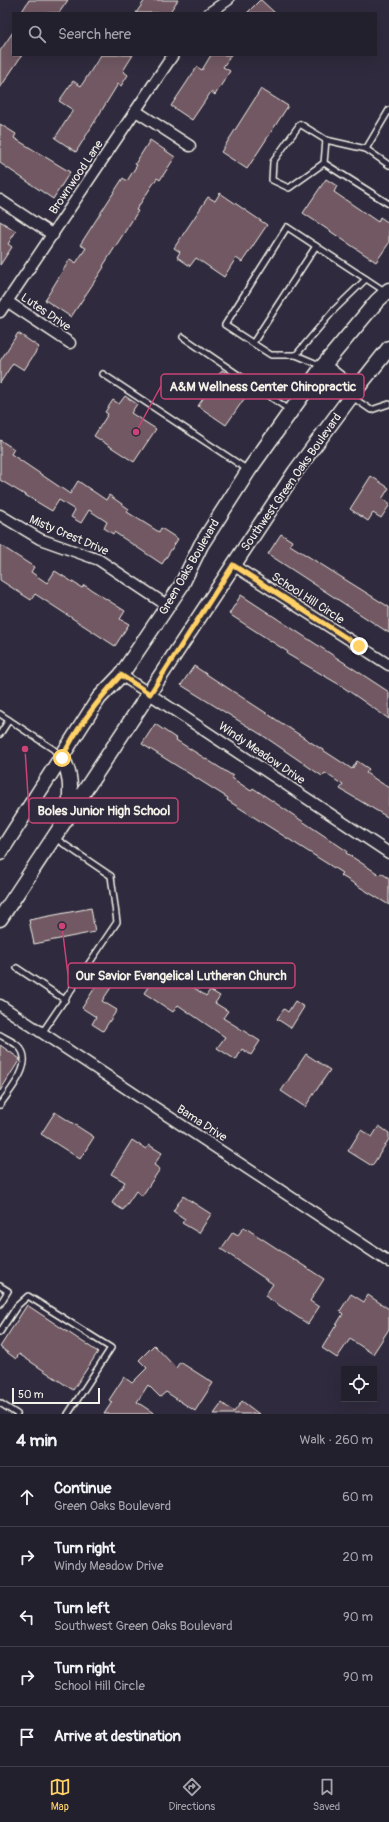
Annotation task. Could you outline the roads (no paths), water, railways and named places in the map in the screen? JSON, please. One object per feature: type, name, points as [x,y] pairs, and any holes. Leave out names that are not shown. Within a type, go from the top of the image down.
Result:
[{"type":"main road","name":"Green Oaks Boulevard","points":[[0,853],[99,698],[121,675],[168,606],[181,586],[201,545],[249,470],[323,366],[377,301],[388,291]]},
{"type":"main road","name":"Southwest Green Oaks Boulevard","points":[[0,919],[150,694],[295,472],[389,348]]},
{"type":"main road","points":[[323,366],[353,394]]},
{"type":"main road","points":[[62,758],[68,767],[70,786],[69,815]]},
{"type":"street","points":[[210,12],[228,0]]},
{"type":"street","name":"Brownwood Lane","points":[[0,312],[172,56]]},
{"type":"street","points":[[136,111],[190,146]]},
{"type":"street","points":[[0,200],[53,235]]},
{"type":"street","name":"Lutes Drive","points":[[8,302],[70,343]]},
{"type":"street","name":"Misty Crest Drive","points":[[0,515],[40,539],[99,560],[168,606]]},
{"type":"street","name":"School Hill Circle","points":[[233,565],[389,665]]},
{"type":"street","name":"Windy Meadow Drive","points":[[121,675],[389,853]]},
{"type":"street","name":"Bama Drive","points":[[0,1005],[389,1262]]},
{"type":"lane","points":[[366,149],[389,110]]},
{"type":"lane","points":[[326,140],[324,163],[289,188],[272,180],[273,162],[300,124],[326,140],[366,149],[389,165]]},
{"type":"lane","points":[[324,163],[389,204]]},
{"type":"lane","points":[[323,366],[296,355],[271,355],[225,324],[287,227],[366,279],[388,291]]},
{"type":"lane","points":[[253,343],[316,246]]},
{"type":"lane","points":[[296,355],[334,310],[366,279]]},
{"type":"lane","points":[[183,337],[291,411]]},
{"type":"lane","points":[[103,374],[249,470]]},
{"type":"lane","points":[[353,394],[371,410],[389,404]]},
{"type":"lane","points":[[0,714],[53,749],[62,758]]},
{"type":"lane","points":[[0,734],[9,720]]},
{"type":"lane","points":[[42,1033],[117,922],[111,876],[54,838]]},
{"type":"lane","points":[[17,968],[65,1000]]},
{"type":"lane","points":[[0,1035],[18,1045],[24,1056],[24,1068],[0,1105]]},
{"type":"lane","points":[[0,1286],[8,1291],[0,1304]]},
{"type":"lane","points":[[0,1332],[17,1306],[28,1296],[111,1348],[68,1414]]},
{"type":"lane","points":[[0,1412],[2,1404],[17,1414]]},
{"type":"place","name":"A&M Wellness Center Chiropractic","points":[[136,432]]},
{"type":"place","name":"Boles Junior High School","points":[[25,749]]},
{"type":"place","name":"Our Savior Evangelical Lutheran Church","points":[[62,926]]}]
